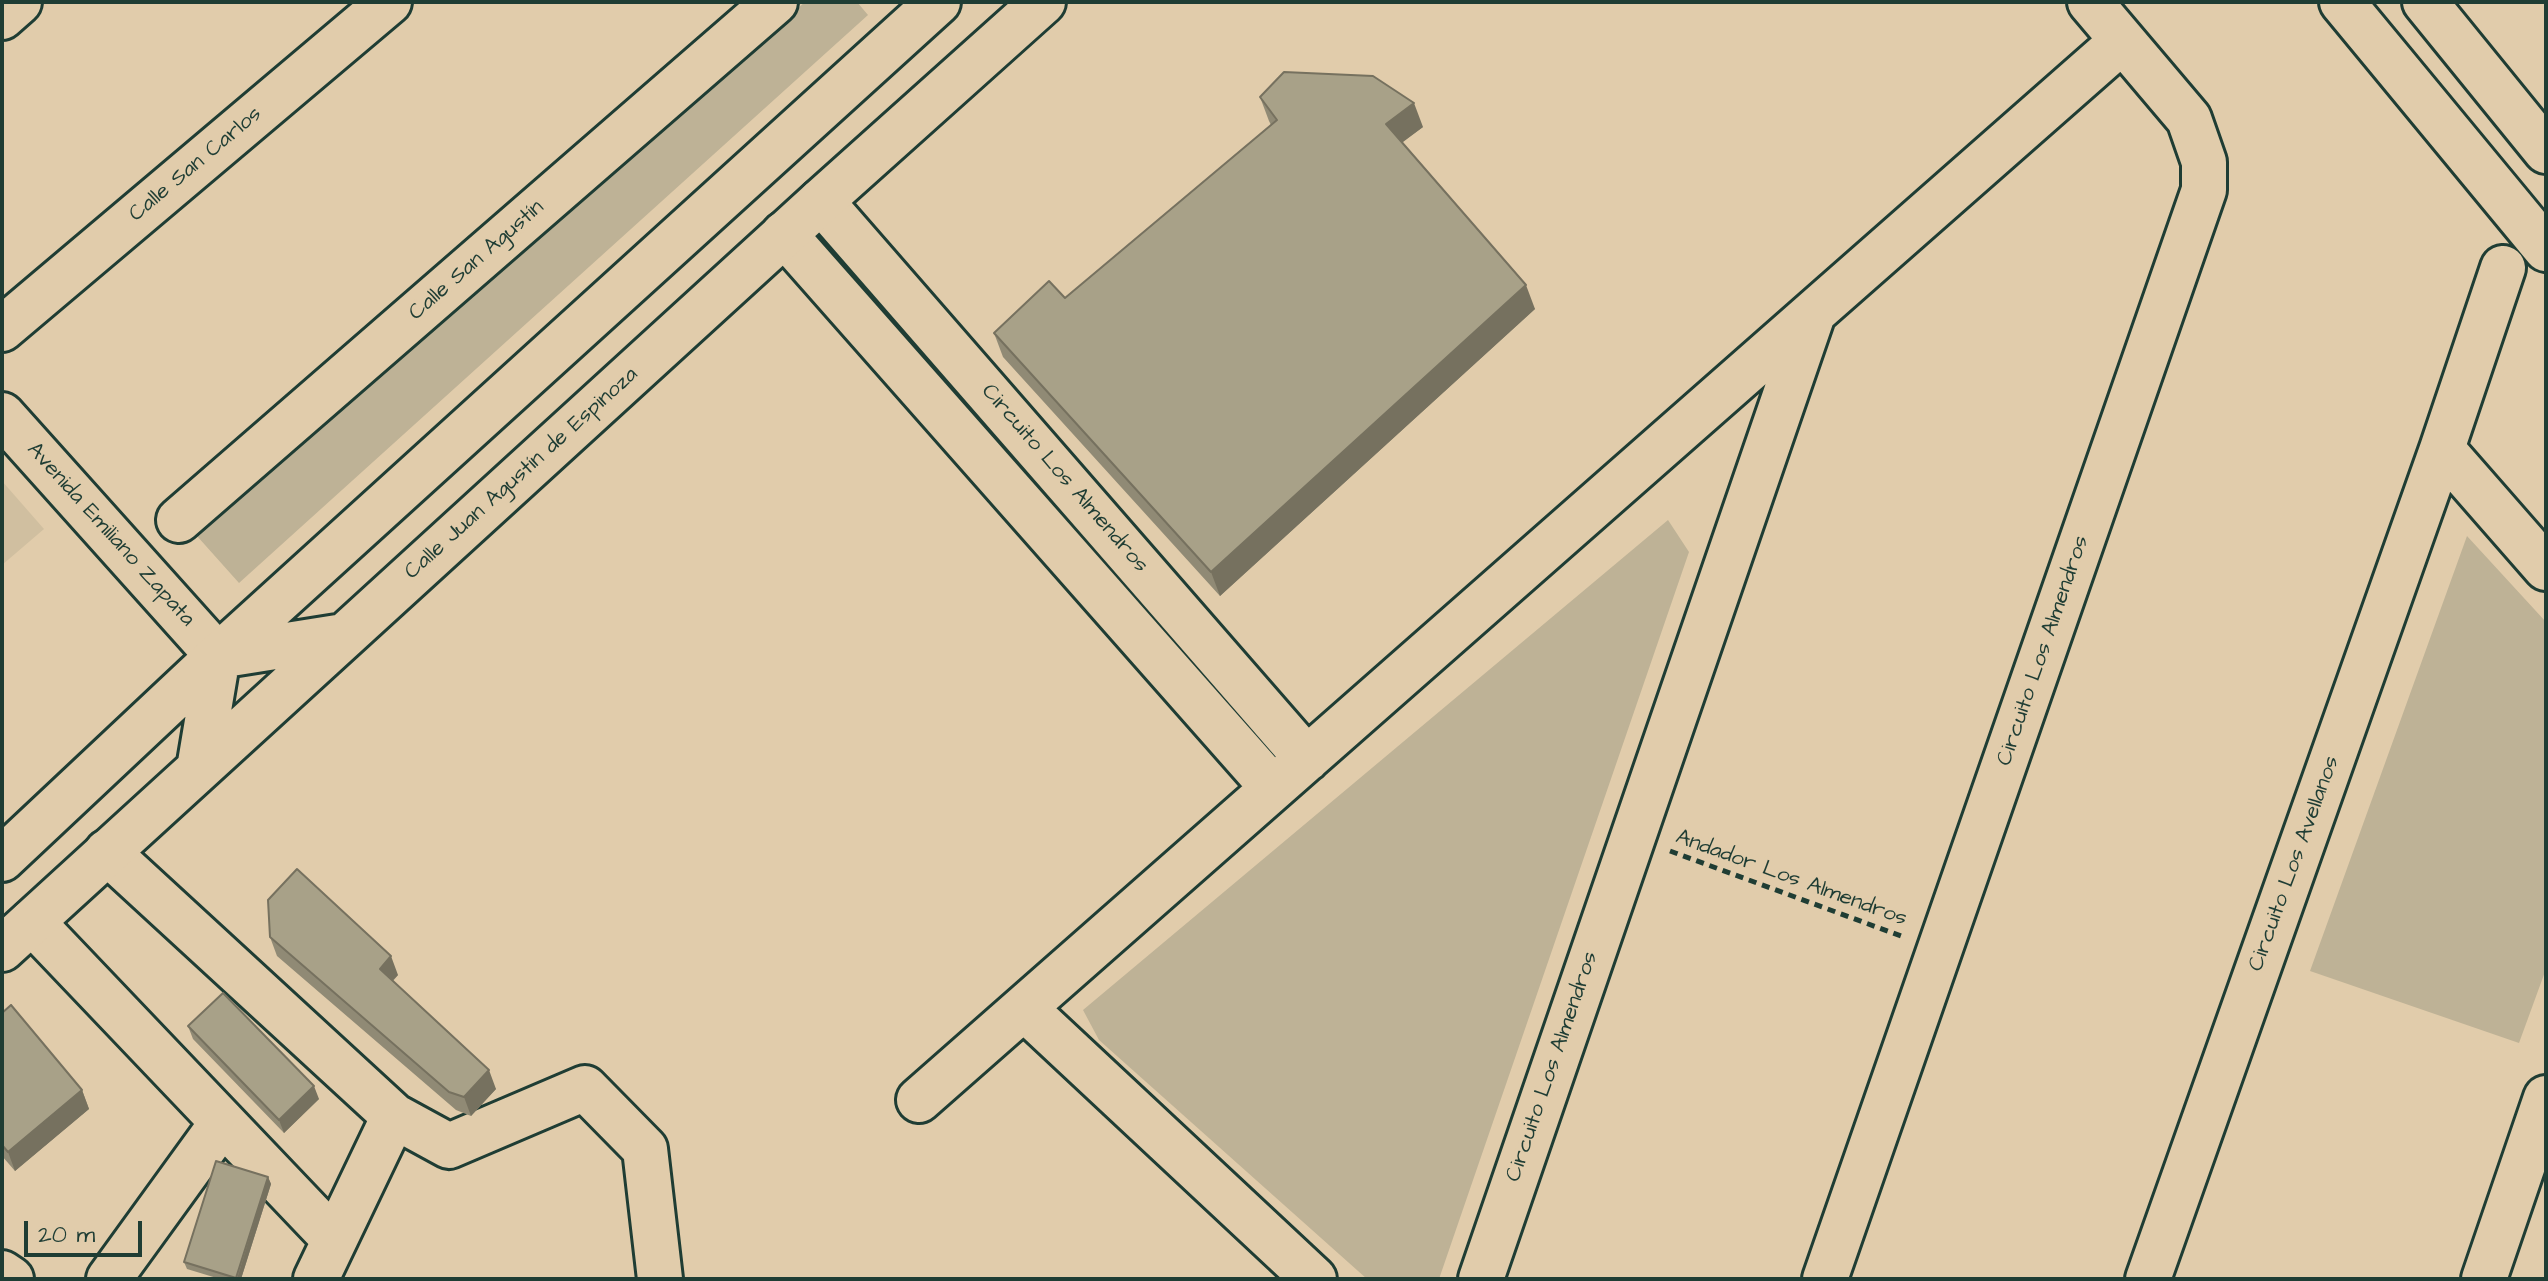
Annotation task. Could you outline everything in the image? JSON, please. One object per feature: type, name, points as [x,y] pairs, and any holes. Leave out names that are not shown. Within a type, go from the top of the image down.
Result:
[{"type":"street","points":[[2,17],[19,2]]},
{"type":"street","name":"Calle San Carlos","points":[[2,329],[389,2]]},
{"type":"street","name":"Calle San Agustín","points":[[179,520],[775,2]]},
{"type":"street","name":"Calle Juan Agustín de Espinoza","points":[[17,935],[784,234],[1043,2]]},
{"type":"street","name":"Circuito Los Almendros","points":[[1825,1279],[2204,190],[2204,162],[2189,119],[2090,2]]},
{"type":"street","points":[[2425,2],[2546,151]]},
{"type":"street","points":[[2352,6],[2546,249]]},
{"type":"street","points":[[2,859],[920,8]]},
{"type":"street","name":"Circuito Los Almendros","points":[[919,1100],[2121,42]]},
{"type":"street","name":"Circuito Los Almendros","points":[[821,201],[1307,759]]},
{"type":"street","name":"Circuito Los Almendros","points":[[784,234],[1273,788]]},
{"type":"street","name":"Circuito Los Avellanos","points":[[2148,1279],[2442,449],[2503,268]]},
{"type":"street","name":"Circuito Los Almendros","points":[[1481,1279],[1814,312]]},
{"type":"street","name":"Avenida Emiliano Zapata","points":[[2,415],[218,656]]},
{"type":"street","points":[[2442,449],[2546,568]]},
{"type":"street","points":[[1156,653],[1190,623]]},
{"type":"street","points":[[218,656],[344,636]]},
{"type":"street","points":[[199,769],[218,656]]},
{"type":"street","points":[[107,852],[394,1116],[449,1146],[585,1088],[645,1149],[660,1279]]},
{"type":"street","points":[[17,935],[222,1123],[334,1239]]},
{"type":"street","points":[[1024,1008],[1314,1279]]},
{"type":"street","points":[[2484,1279],[2546,1098]]},
{"type":"street","points":[[316,1279],[394,1116]]},
{"type":"street","points":[[109,1279],[222,1123]]},
{"type":"path","name":"Andador Los Almendros","points":[[1631,837],[1939,951]]},
{"type":"shaded area","points":[[805,2],[857,2],[868,15],[239,583],[197,536]]},
{"type":"shaded area","points":[[2,481],[44,529],[2,565]]},
{"type":"shaded area","points":[[1668,520],[1689,552],[1439,1279],[1367,1279],[1099,1040],[1083,1010]]},
{"type":"shaded area","points":[[2467,536],[2546,622],[2546,969],[2519,1043],[2310,971]]},
{"type":"building","points":[[1284,72],[1373,76],[1414,103],[1386,124],[1526,285],[1211,572],[994,333],[1049,281],[1065,298],[1277,120],[1260,97]]},
{"type":"building","points":[[297,869],[391,956],[380,969],[489,1070],[464,1097],[449,1092],[270,937],[268,900]]},
{"type":"building","points":[[223,993],[314,1086],[279,1120],[188,1026]]},
{"type":"building","points":[[11,1005],[82,1090],[8,1152],[2,1145],[2,1013]]},
{"type":"building","points":[[216,1161],[268,1177],[236,1278],[184,1262]]}]
